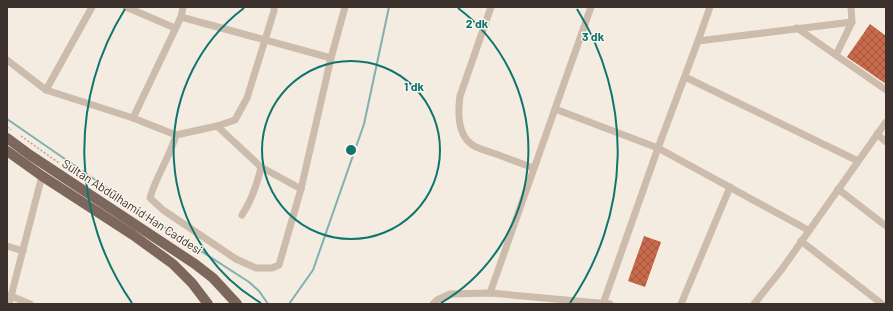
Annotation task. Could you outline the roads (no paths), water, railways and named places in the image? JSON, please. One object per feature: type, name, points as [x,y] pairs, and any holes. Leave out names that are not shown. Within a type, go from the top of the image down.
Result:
[{"type":"main road","name":"Sultan Abdülhamid Han Caddesi","points":[[7,138],[30,155],[195,264],[213,278],[237,304]]},
{"type":"main road","name":"Sultan Abdülhamid Han Caddesi","points":[[7,151],[42,176],[134,235],[173,264],[192,283],[208,304]]},
{"type":"street","points":[[46,90],[92,7]]},
{"type":"street","points":[[126,7],[175,28]]},
{"type":"street","points":[[133,118],[181,17],[183,7]]},
{"type":"street","points":[[7,60],[46,90],[133,118],[176,134],[217,126],[235,120],[247,98],[266,40],[274,7]]},
{"type":"street","points":[[176,134],[173,147],[152,189],[150,198],[163,210],[236,259],[256,268],[272,268],[279,265],[301,189],[330,58],[344,7]]},
{"type":"street","points":[[491,7],[460,96],[458,108],[459,121],[463,133],[469,143],[534,168]]},
{"type":"street","points":[[490,293],[591,7]]},
{"type":"street","points":[[433,304],[437,300],[450,294],[490,293],[606,304],[658,148],[710,7]]},
{"type":"street","points":[[836,55],[852,22],[852,7]]},
{"type":"street","points":[[181,17],[330,58]]},
{"type":"street","points":[[698,41],[852,22]]},
{"type":"street","points":[[797,28],[886,90]]},
{"type":"street","points":[[685,77],[858,161]]},
{"type":"street","points":[[555,109],[658,148],[808,230]]},
{"type":"street","points":[[754,304],[782,269],[808,230],[886,122]]},
{"type":"street","points":[[217,126],[260,167],[301,189]]},
{"type":"street","points":[[877,134],[886,142]]},
{"type":"street","points":[[242,214],[250,203],[258,183],[260,167]]},
{"type":"street","points":[[9,304],[42,176]]},
{"type":"street","points":[[681,304],[730,187]]},
{"type":"street","points":[[838,189],[886,226]]},
{"type":"street","points":[[801,241],[882,304]]},
{"type":"street","points":[[7,246],[23,251]]},
{"type":"street","points":[[11,296],[30,304]]},
{"type":"waterway","points":[[289,304],[313,270],[364,124],[389,7]]},
{"type":"waterway","points":[[7,119],[159,224],[249,282],[259,291],[268,304]]}]
